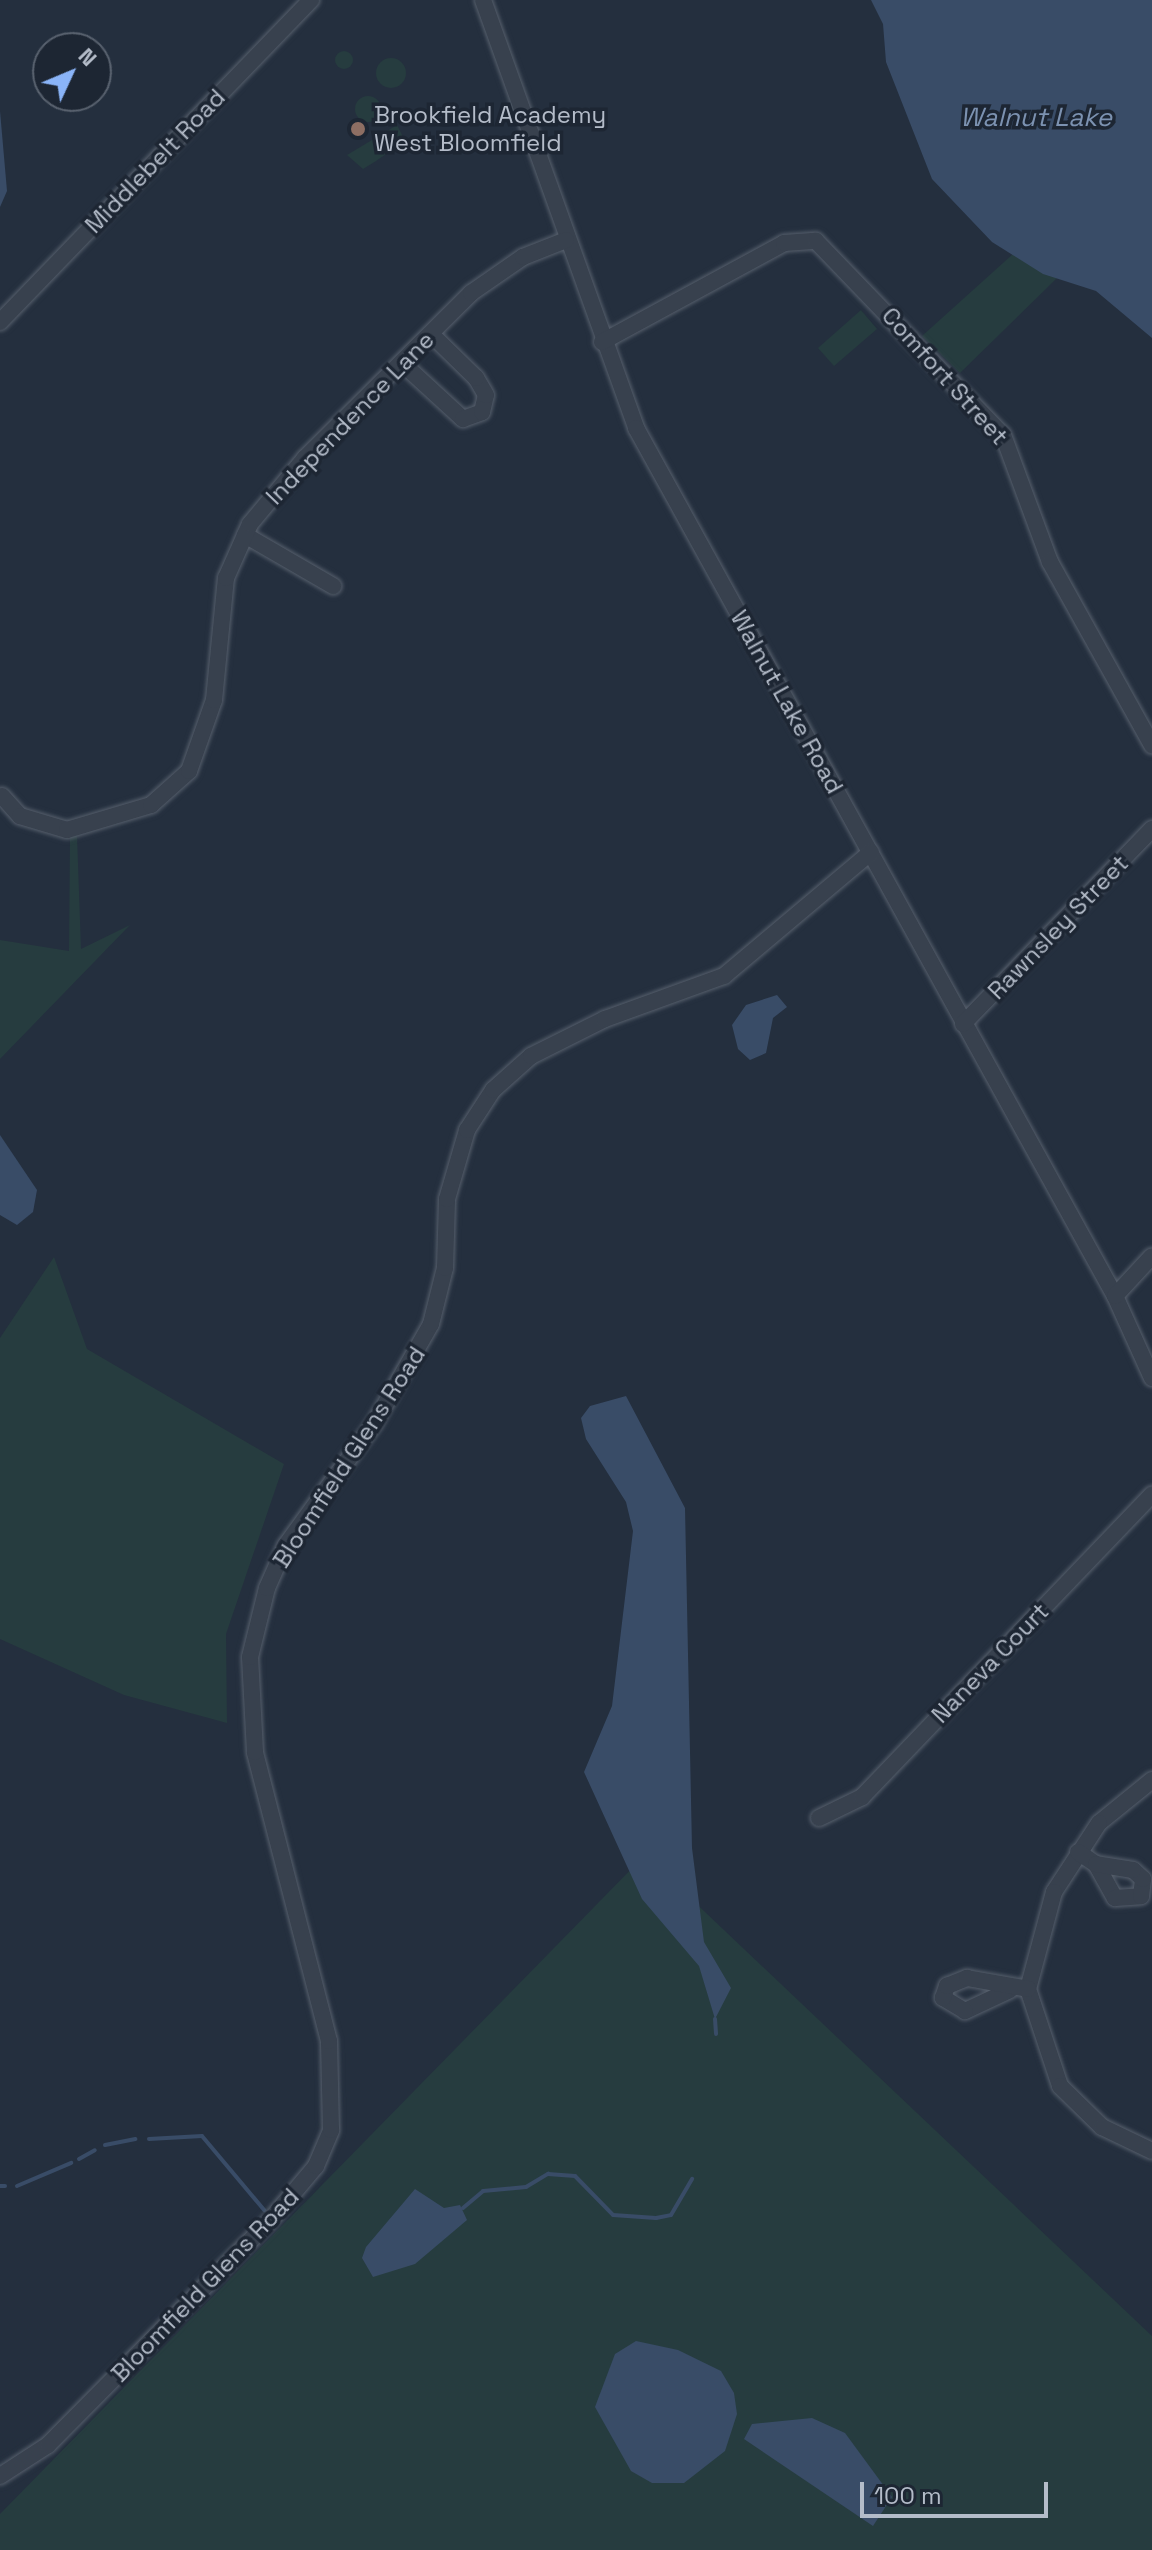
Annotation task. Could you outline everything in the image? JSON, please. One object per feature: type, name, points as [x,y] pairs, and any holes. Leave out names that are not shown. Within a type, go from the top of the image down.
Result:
[{"type":"street","name":"Middlebelt Road","points":[[0,322],[311,0]]},
{"type":"street","name":"Walnut Lake Road","points":[[483,0],[602,342],[683,518],[1115,1296],[1152,1378]]},
{"type":"street","name":"Independence Lane","points":[[2,796],[20,816],[67,830],[151,805],[189,771],[214,700],[226,578],[245,535],[305,458],[471,293],[523,257],[566,240]]},
{"type":"street","name":"Comfort Street","points":[[602,342],[784,243],[816,241],[1003,435],[1050,562],[1152,745]]},
{"type":"street","points":[[402,363],[463,419],[482,412],[486,395],[476,378],[431,334]]},
{"type":"street","points":[[245,535],[333,586]]},
{"type":"street","name":"Rawnsley Street","points":[[963,1024],[1152,829]]},
{"type":"street","name":"Bloomfield Glens Road","points":[[0,2476],[48,2445],[269,2222],[316,2166],[331,2130],[329,2041],[255,1752],[250,1657],[267,1588],[286,1545],[419,1354],[441,1297],[455,1159],[478,1109],[531,1056],[737,968],[871,852]]},
{"type":"street","points":[[1115,1296],[1152,1256]]},
{"type":"street","name":"Naneva Court","points":[[819,1818],[862,1797],[1152,1495]]},
{"type":"street","points":[[1152,1780],[1099,1823],[1054,1892],[1028,1989],[1060,2086],[1102,2127],[1152,2151]]},
{"type":"street","points":[[1078,1852],[1096,1864]]},
{"type":"street","points":[[1010,1990],[1028,1989]]},
{"type":"green space","points":[[340,51],[348,51],[353,60],[351,67],[340,69],[335,64],[335,56]]},
{"type":"green space","points":[[391,58],[397,59],[405,67],[405,79],[397,87],[391,88],[385,87],[377,79],[376,73],[377,67],[385,59]]},
{"type":"green space","points":[[368,96],[377,100],[381,109],[377,118],[368,122],[359,118],[355,109],[359,100]]},
{"type":"green space","points":[[397,125],[405,141],[363,169],[347,155]]},
{"type":"green space","points":[[1013,254],[1058,277],[960,373],[922,336]]},
{"type":"green space","points":[[861,310],[877,329],[834,366],[818,348]]},
{"type":"green space","points":[[70,835],[77,835],[81,949],[130,925],[0,1059],[0,940],[69,951]]},
{"type":"green space","points":[[54,1257],[87,1349],[284,1464],[226,1634],[227,1723],[124,1695],[0,1639],[0,1338]]},
{"type":"green space","points":[[645,1855],[1152,2336],[1152,2550],[0,2550],[0,2514]]},
{"type":"water","name":"Walnut Lake","points":[[871,0],[1152,0],[1152,338],[1096,291],[1043,274],[992,242],[932,179],[886,62],[883,24]]},
{"type":"water","points":[[0,111],[7,191],[0,207]]},
{"type":"water","points":[[777,995],[787,1007],[773,1018],[766,1053],[750,1060],[738,1049],[732,1025],[746,1005]]},
{"type":"water","points":[[0,1135],[37,1190],[33,1212],[17,1225],[0,1215]]},
{"type":"water","points":[[626,1396],[685,1508],[692,1848],[704,1942],[731,1988],[715,2019],[699,1966],[642,1899],[584,1772],[612,1706],[633,1531],[626,1502],[586,1439],[581,1418],[590,1406]]},
{"type":"water","points":[[415,2189],[444,2208],[460,2205],[467,2220],[415,2264],[373,2277],[362,2258],[366,2247]]},
{"type":"water","points":[[636,2341],[678,2350],[721,2371],[734,2393],[737,2414],[725,2451],[684,2483],[652,2483],[631,2471],[595,2407],[615,2354]]},
{"type":"water","points":[[812,2418],[845,2433],[892,2497],[873,2526],[744,2439],[752,2424]]},
{"type":"waterway","points":[[715,2019],[716,2034]]},
{"type":"waterway","points":[[149,2139],[202,2136],[264,2210]]},
{"type":"waterway","points":[[105,2145],[135,2139]]},
{"type":"waterway","points":[[79,2159],[95,2150]]},
{"type":"waterway","points":[[17,2186],[71,2163]]},
{"type":"waterway","points":[[463,2208],[483,2191],[526,2187],[548,2174],[575,2176],[613,2215],[656,2218],[671,2215],[692,2179]]},
{"type":"waterway","points":[[0,2186],[5,2186]]},
{"type":"place","name":"Brookfield Academy West Bloomfield","points":[[358,129]]}]
